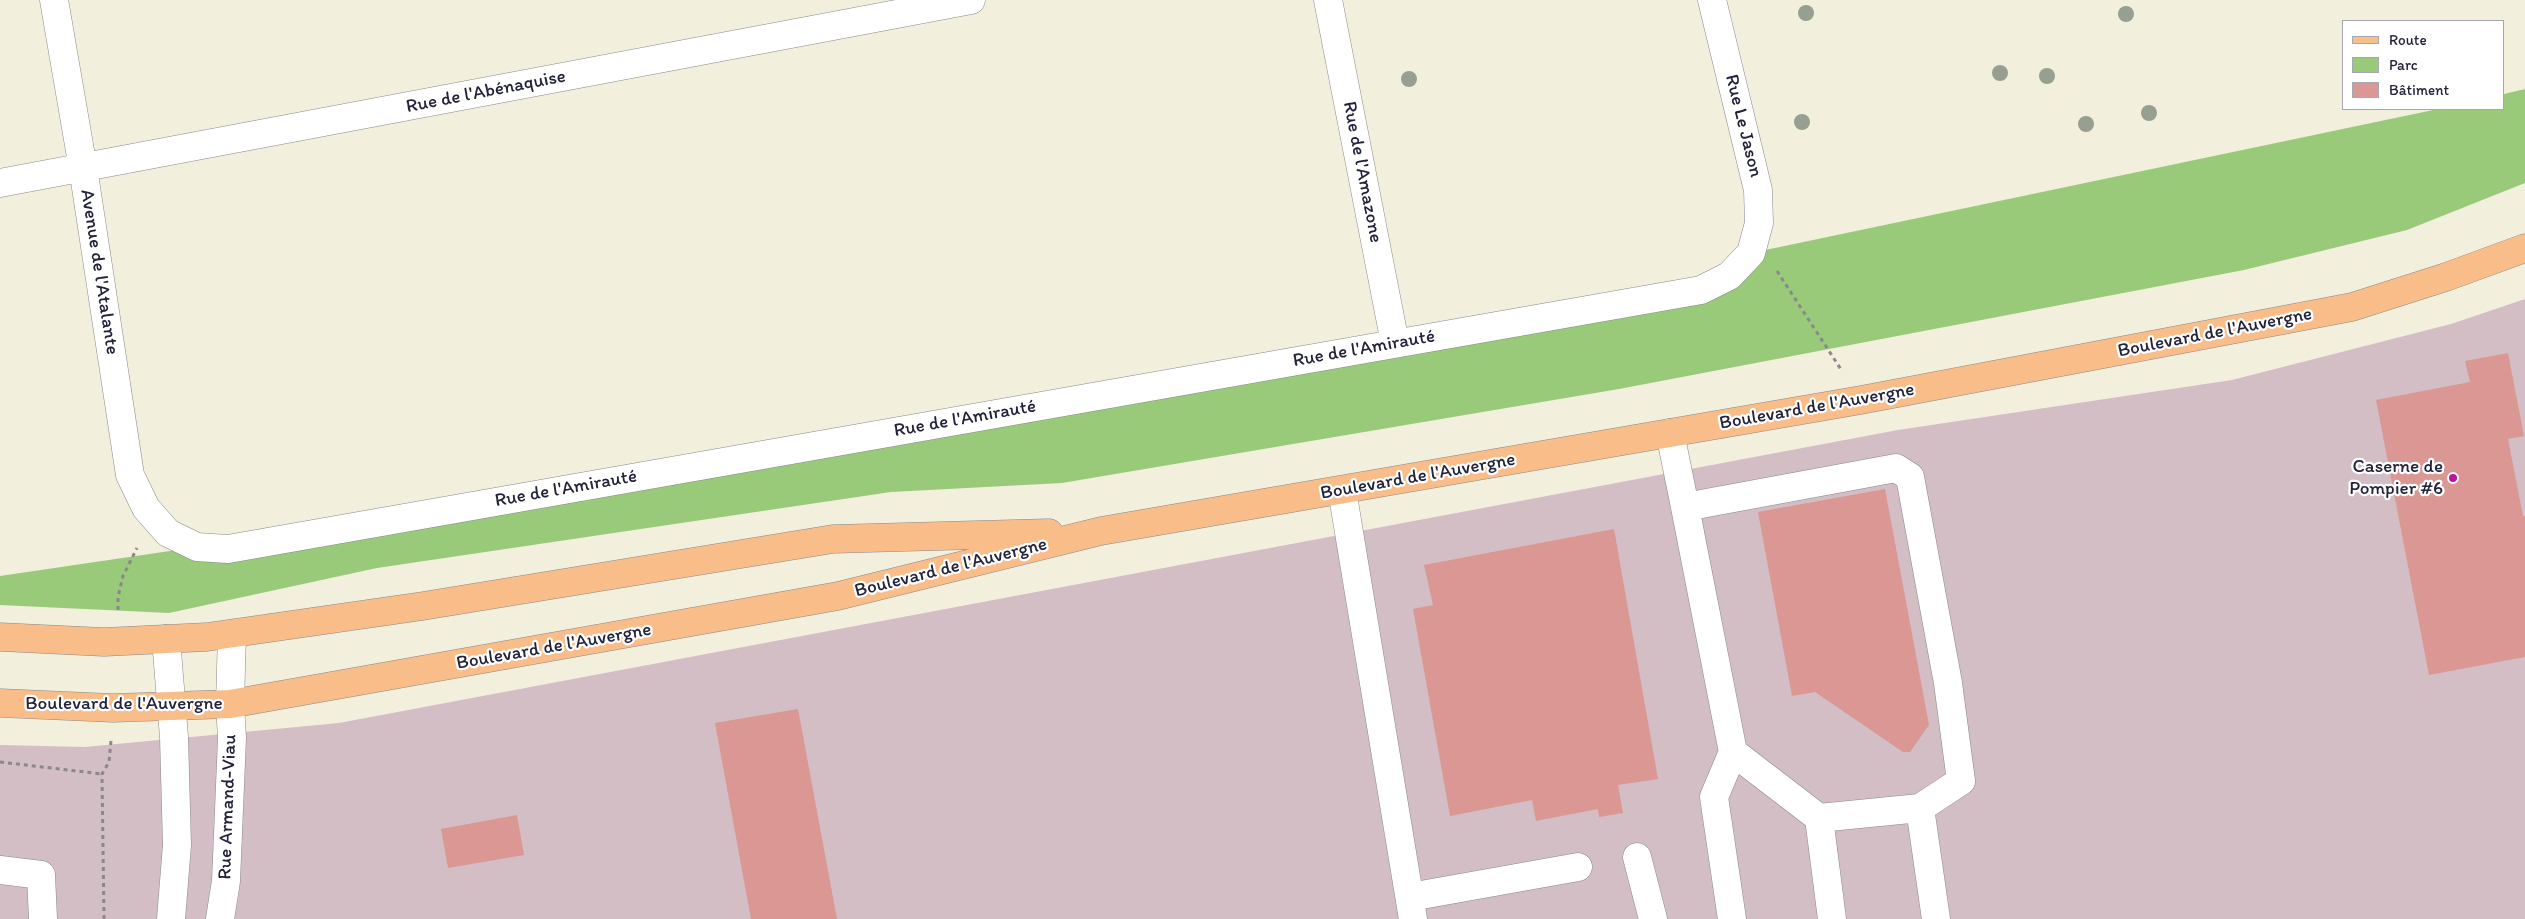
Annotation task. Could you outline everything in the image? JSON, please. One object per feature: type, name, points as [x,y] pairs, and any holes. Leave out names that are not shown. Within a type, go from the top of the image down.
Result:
[{"type":"main road","name":"Boulevard de l'Auvergne","points":[[0,703],[113,708],[230,704],[838,596],[1101,531],[1861,400],[2352,307],[2446,278],[2525,248]]},
{"type":"main road","name":"Boulevard de l'Auvergne","points":[[0,637],[104,642],[232,634],[833,539],[1101,531]]},
{"type":"street","name":"Avenue de l'Atalante","points":[[54,0],[83,168],[130,475],[146,508],[162,527]]},
{"type":"street","name":"Rue de l'Abénaquise","points":[[0,182],[83,168],[971,0]]},
{"type":"street","name":"Rue de l'Amazone","points":[[1328,0],[1395,343]]},
{"type":"street","name":"Rue Le Jason","points":[[1712,0],[1758,190],[1759,223],[1753,245]]},
{"type":"street","name":"Rue de l'Amirauté","points":[[162,527],[197,547],[228,548],[1701,290],[1729,276],[1753,245]]},
{"type":"street","points":[[1670,433],[1733,752],[1714,797],[1732,919]]},
{"type":"street","points":[[1685,507],[1896,468],[1910,477],[1948,683],[1961,781],[1920,808],[1819,818],[1733,752]]},
{"type":"street","points":[[1342,490],[1411,908],[1578,867]]},
{"type":"street","name":"Rue Armand-Viau","points":[[220,919],[226,881],[232,738],[230,704],[232,634]]},
{"type":"street","points":[[166,639],[170,707],[174,737],[176,845],[171,919]]},
{"type":"street","points":[[1920,808],[1936,919]]},
{"type":"street","points":[[1819,818],[1832,919]]},
{"type":"street","points":[[1637,858],[1653,919]]},
{"type":"street","points":[[0,870],[41,875],[43,919]]},
{"type":"path","points":[[1753,245],[1861,400]]},
{"type":"path","points":[[119,619],[118,597],[123,576],[131,556],[162,527]]},
{"type":"path","points":[[0,762],[102,774]]},
{"type":"path","points":[[104,919],[102,774],[109,762]]},
{"type":"shaded area","points":[[2525,299],[2525,919],[0,919],[0,745],[85,747],[339,723],[1898,430],[2232,380],[2451,324]]},
{"type":"green space","points":[[2525,89],[2525,183],[2407,230],[2244,270],[1619,389],[1062,483],[891,492],[377,568],[169,613],[0,605],[0,576],[197,547],[1701,290],[1751,253],[2433,110],[2505,110],[2505,94]]},
{"type":"building","name":"Caserne de Pompier #6","points":[[2508,353],[2524,436],[2508,439],[2523,516],[2525,516],[2525,657],[2429,675],[2376,400],[2470,382],[2465,361]]},
{"type":"building","points":[[1885,489],[1929,725],[1910,752],[1903,752],[1815,692],[1792,696],[1758,512]]},
{"type":"building","points":[[1614,529],[1658,779],[1618,785],[1623,813],[1599,817],[1598,809],[1536,821],[1532,800],[1450,816],[1413,609],[1433,605],[1424,565]]},
{"type":"building","points":[[798,709],[837,919],[751,919],[715,723]]},
{"type":"building","points":[[517,815],[524,855],[448,868],[441,829]]},
{"type":"place","name":"Caserne de Pompier #6","points":[[2453,478]]}]
